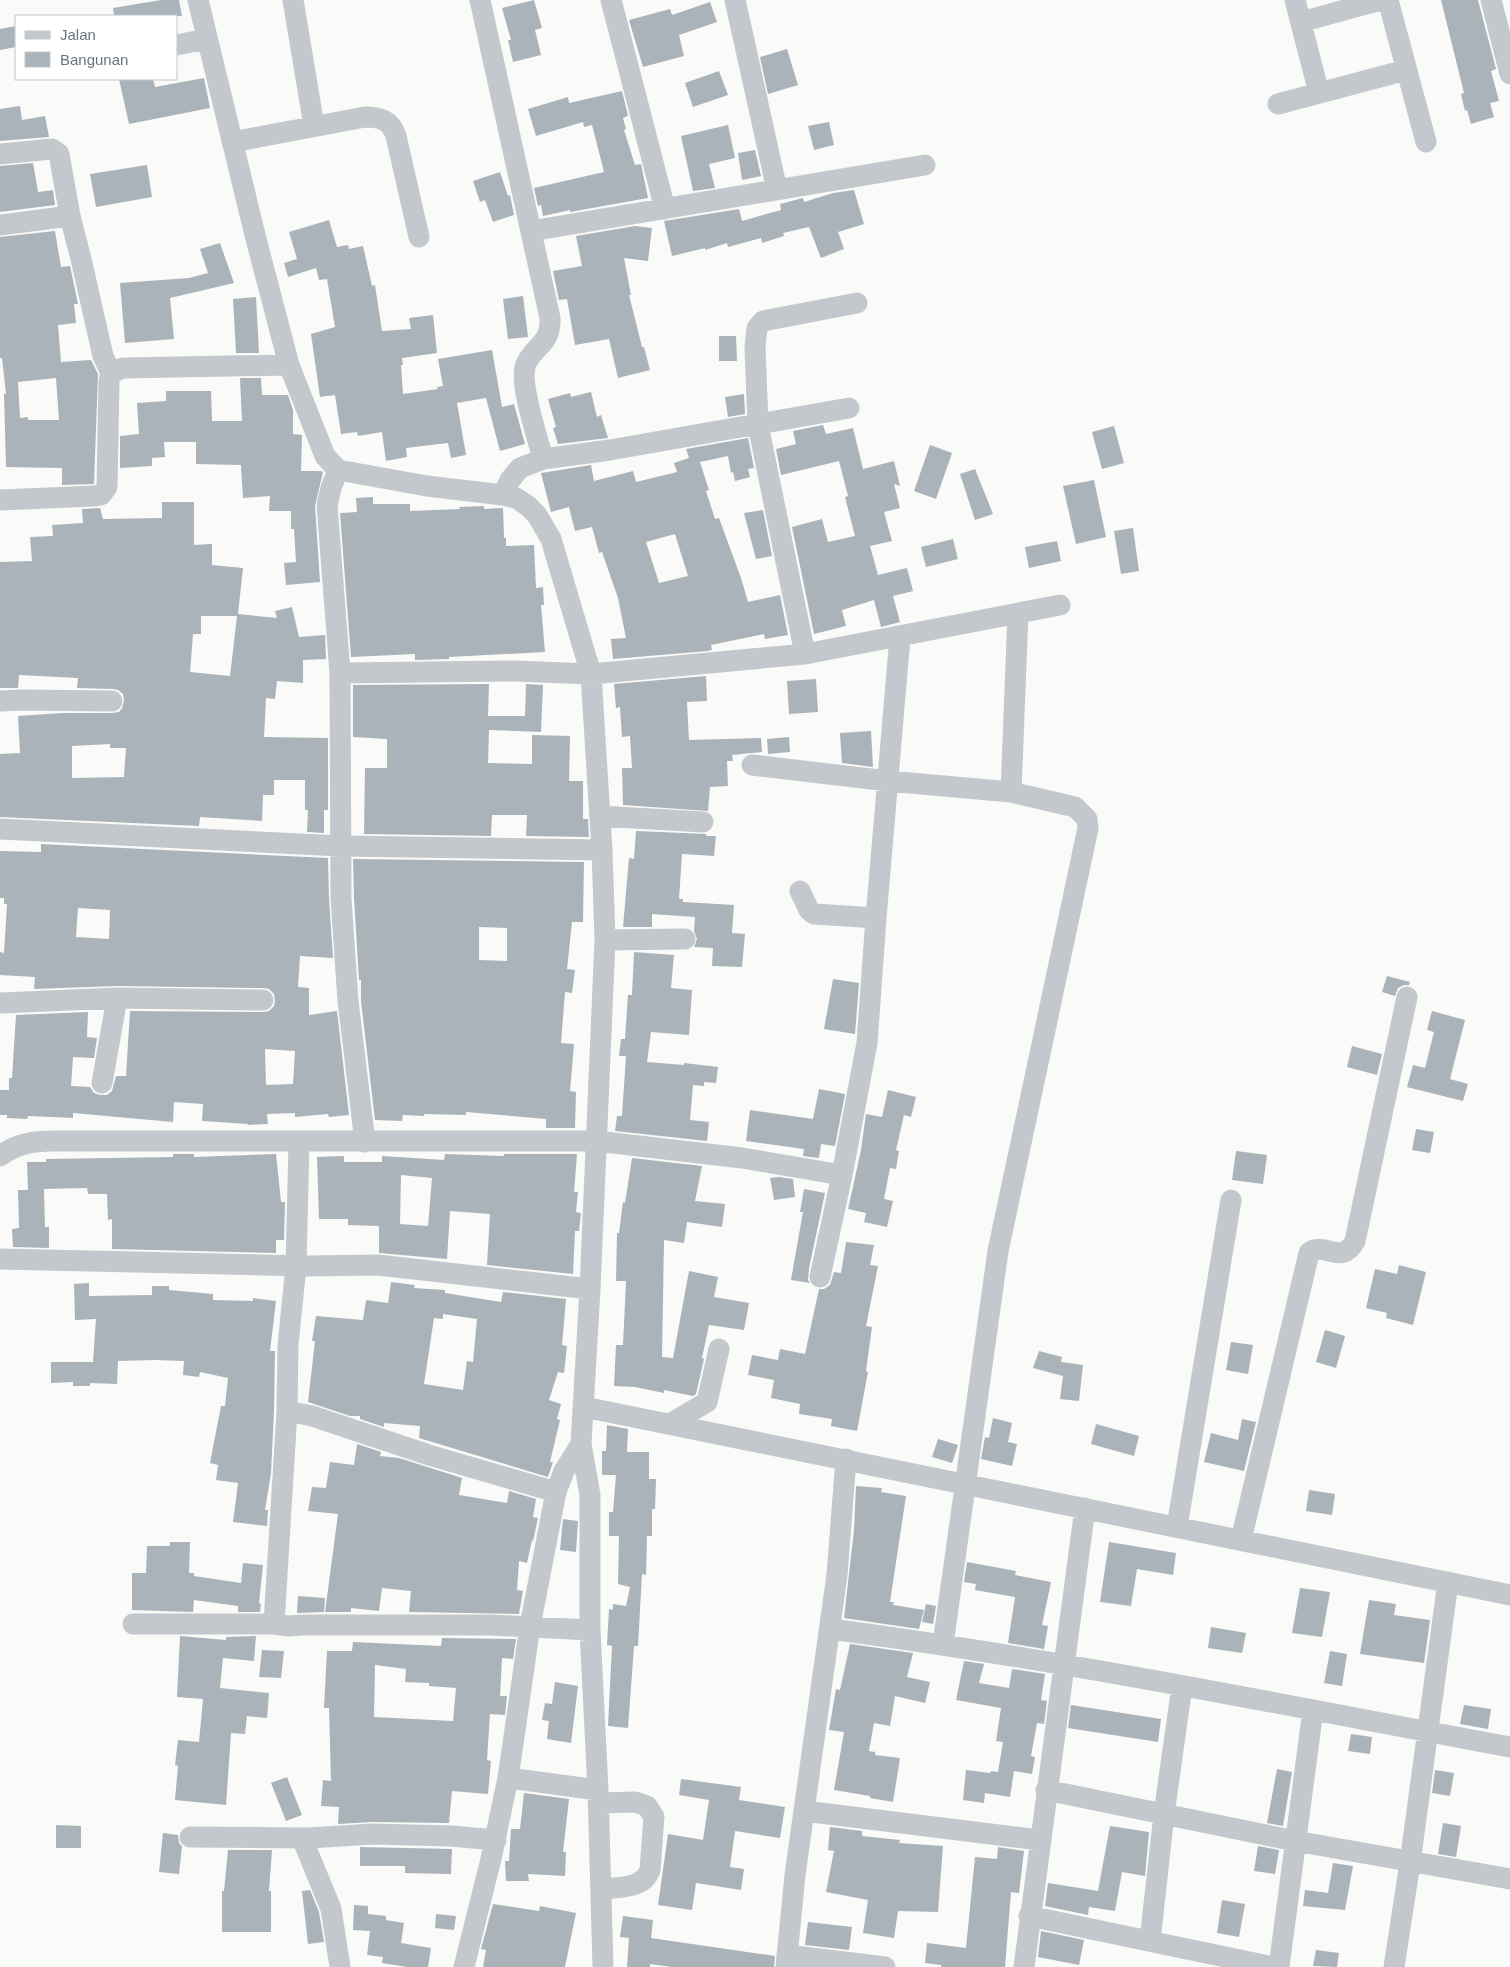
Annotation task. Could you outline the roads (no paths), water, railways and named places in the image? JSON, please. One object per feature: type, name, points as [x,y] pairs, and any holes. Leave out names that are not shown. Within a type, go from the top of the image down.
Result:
[{"type":"street","points":[[198,0],[289,365],[325,456],[338,470],[427,486],[503,495],[516,498],[528,506],[545,526],[556,554],[591,674],[602,850],[605,940],[590,1290],[581,1444],[590,1495],[590,1630],[602,1889],[603,1967]]},
{"type":"street","points":[[293,0],[314,126]]},
{"type":"street","points":[[480,0],[550,318],[550,329],[547,338],[529,359],[522,375],[543,459]]},
{"type":"street","points":[[612,0],[666,209]]},
{"type":"street","points":[[735,0],[776,190]]},
{"type":"street","points":[[1295,0],[1318,94]]},
{"type":"street","points":[[1301,22],[1381,0]]},
{"type":"street","points":[[1388,0],[1426,142]]},
{"type":"street","points":[[1491,0],[1510,74]]},
{"type":"street","points":[[178,45],[207,39]]},
{"type":"street","points":[[1278,104],[1406,70]]},
{"type":"street","points":[[232,142],[365,117],[376,117],[394,129],[419,237]]},
{"type":"street","points":[[0,154],[52,149],[56,150],[61,159],[70,216],[82,259],[104,356],[111,373],[109,381],[107,482],[101,495],[0,500]]},
{"type":"street","points":[[531,232],[925,165]]},
{"type":"street","points":[[0,225],[70,216]]},
{"type":"street","points":[[805,654],[758,425],[755,347],[757,328],[763,321],[858,303]]},
{"type":"street","points":[[111,373],[123,368],[289,365]]},
{"type":"street","points":[[503,495],[510,480],[520,468],[543,459],[610,450],[849,408]]},
{"type":"street","points":[[338,470],[327,505],[340,673],[341,898],[348,1001],[365,1142]]},
{"type":"street","points":[[340,673],[516,671],[591,674],[805,654],[1060,605]]},
{"type":"street","points":[[1011,792],[1018,613]]},
{"type":"street","points":[[820,1277],[867,1043],[900,637]]},
{"type":"street","points":[[0,701],[112,700]]},
{"type":"street","points":[[752,765],[888,781],[1011,792],[1075,806],[1087,819],[1088,828],[998,1251],[942,1644]]},
{"type":"street","points":[[600,816],[703,822]]},
{"type":"street","points":[[0,829],[341,846],[602,850]]},
{"type":"street","points":[[800,891],[809,910],[814,914],[876,918]]},
{"type":"street","points":[[605,940],[685,939]]},
{"type":"street","points":[[1242,1540],[1309,1254],[1317,1249],[1343,1253],[1353,1245],[1357,1236],[1407,997]]},
{"type":"street","points":[[102,1083],[117,998]]},
{"type":"street","points":[[0,1003],[117,998],[263,1000]]},
{"type":"street","points":[[0,1156],[19,1145],[39,1141],[596,1142],[742,1158],[842,1175]]},
{"type":"street","points":[[288,1625],[299,1413],[288,1345],[309,1266],[309,1141]]},
{"type":"street","points":[[1176,1527],[1231,1200]]},
{"type":"street","points":[[0,1259],[309,1266],[378,1265],[590,1290]]},
{"type":"street","points":[[670,1424],[706,1402],[719,1349]]},
{"type":"street","points":[[584,1407],[1510,1594]]},
{"type":"street","points":[[299,1413],[428,1455],[556,1492]]},
{"type":"street","points":[[464,1967],[496,1840],[508,1778],[530,1626],[556,1492],[564,1471],[581,1444]]},
{"type":"street","points":[[846,1459],[837,1575],[795,1875],[786,1961],[885,1967]]},
{"type":"street","points":[[1024,1967],[1046,1790],[1085,1508]]},
{"type":"street","points":[[1394,1967],[1448,1582]]},
{"type":"street","points":[[133,1624],[530,1626],[590,1630]]},
{"type":"street","points":[[830,1629],[942,1644],[1064,1664],[1510,1746]]},
{"type":"street","points":[[1150,1941],[1164,1814],[1182,1686]]},
{"type":"street","points":[[1279,1967],[1313,1710]]},
{"type":"street","points":[[508,1778],[636,1802],[648,1806],[654,1817],[648,1877],[636,1884],[602,1889]]},
{"type":"street","points":[[1046,1790],[1295,1841],[1510,1880]]},
{"type":"street","points":[[804,1811],[1040,1840]]},
{"type":"street","points":[[190,1837],[305,1838],[372,1834],[431,1835],[496,1840]]},
{"type":"street","points":[[305,1838],[331,1909],[340,1967]]},
{"type":"street","points":[[1030,1916],[1274,1967]]}]
